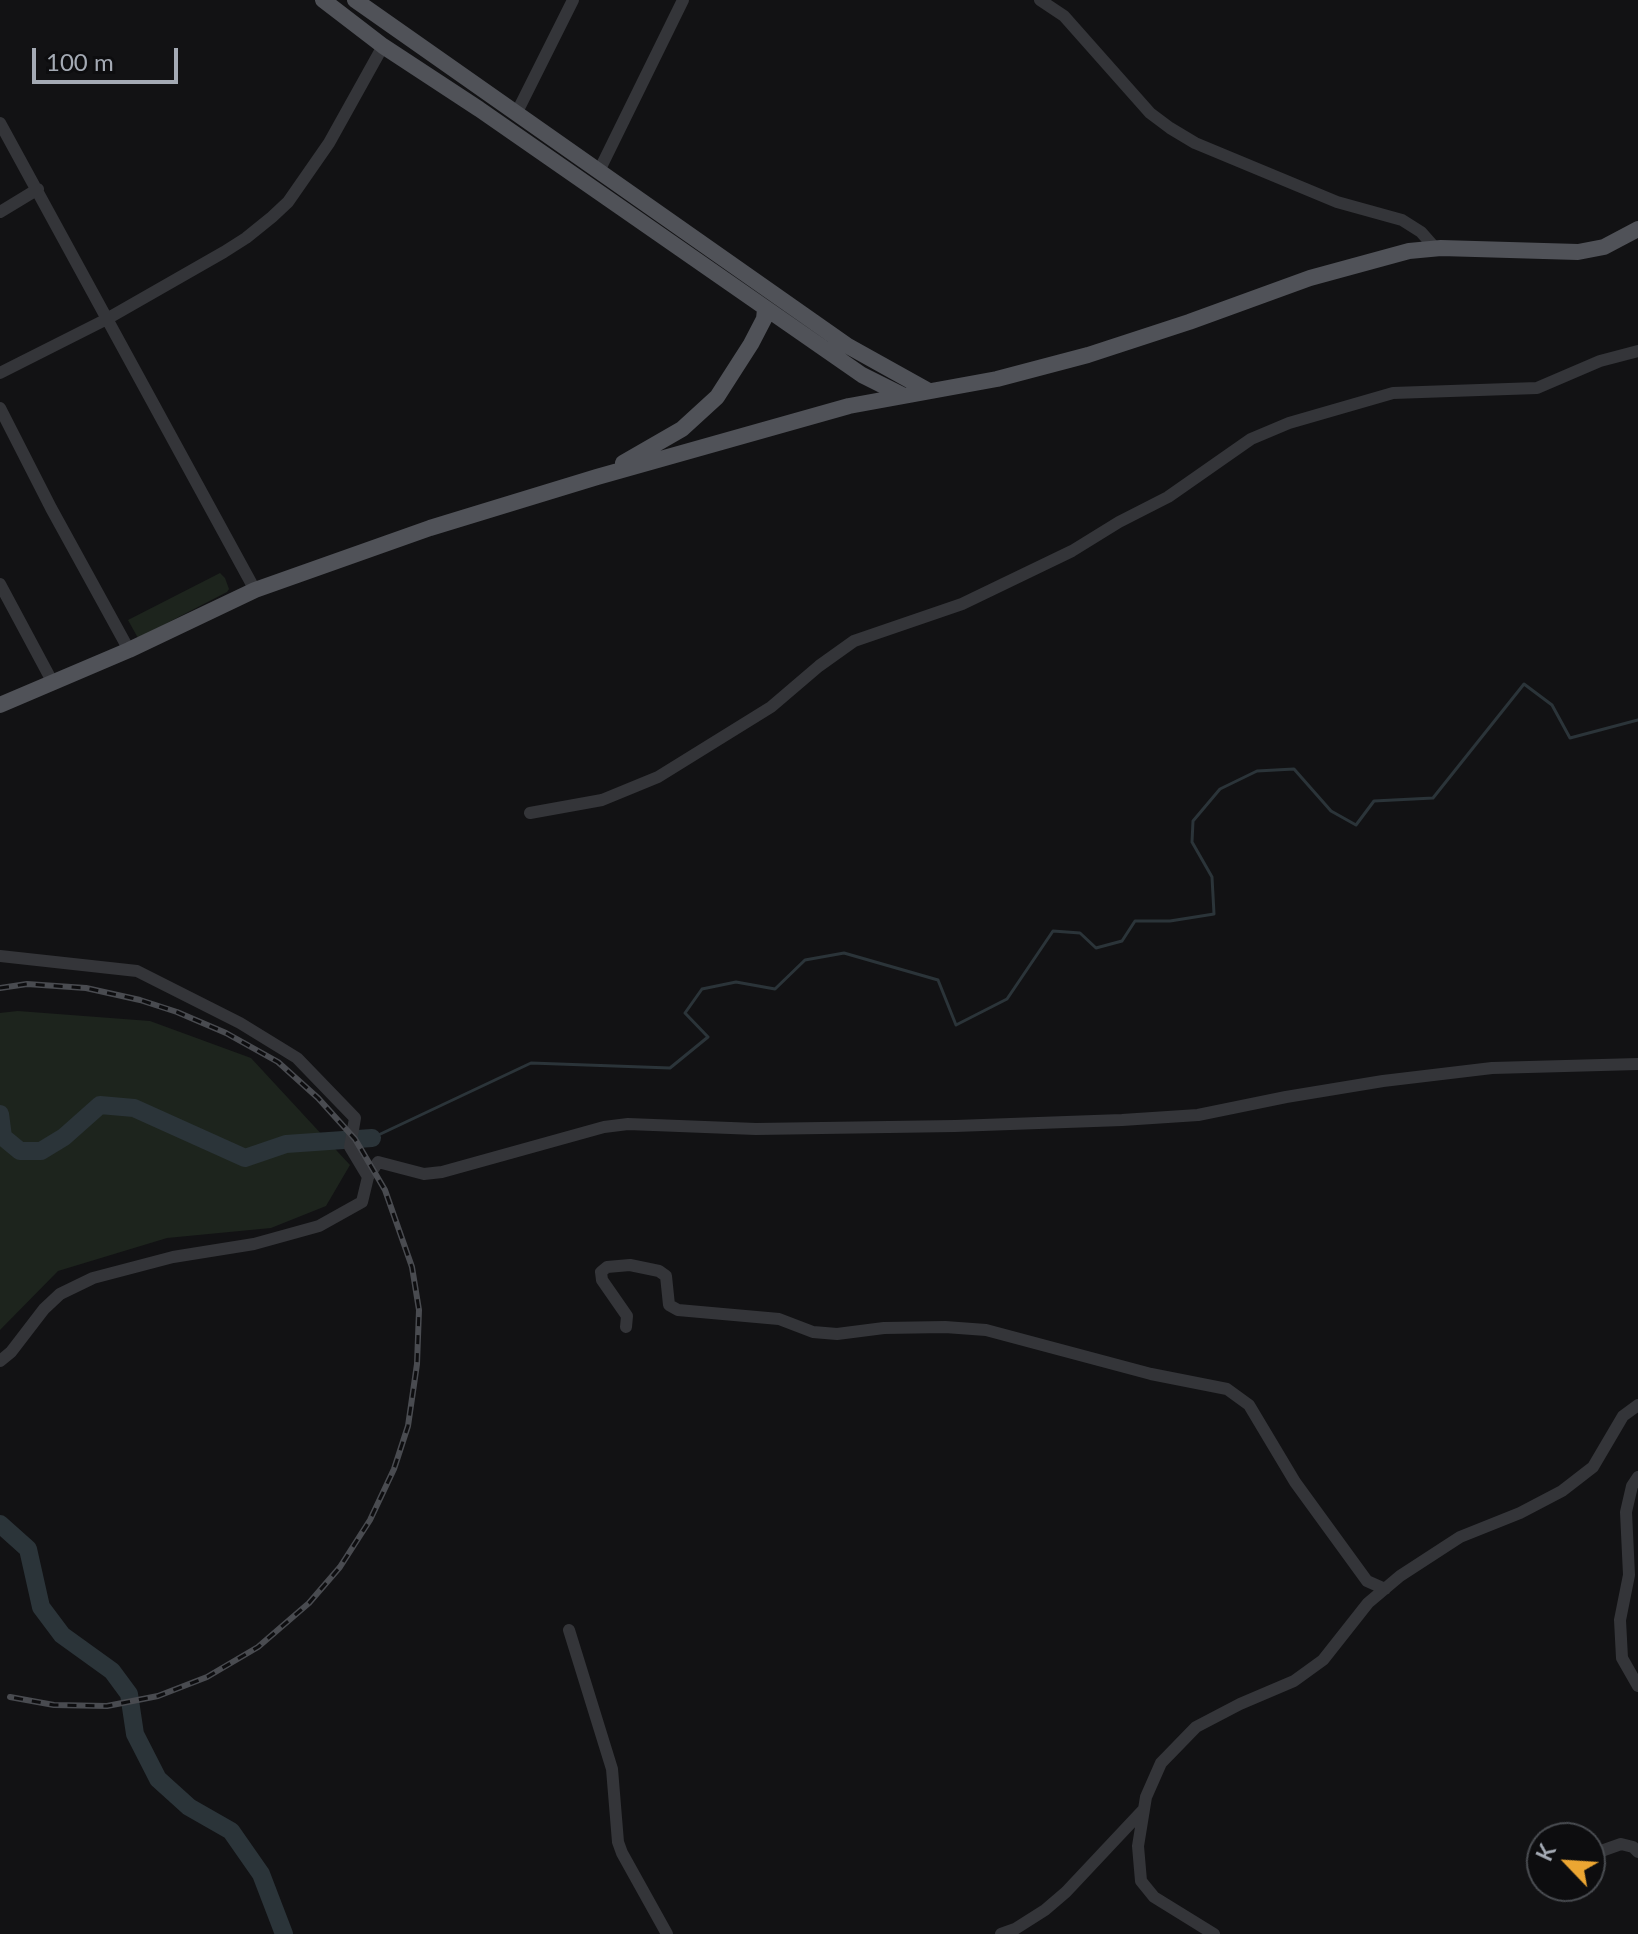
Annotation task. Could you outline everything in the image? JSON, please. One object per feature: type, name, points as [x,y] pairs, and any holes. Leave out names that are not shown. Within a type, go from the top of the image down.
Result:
[{"type":"main road","points":[[323,0],[383,46],[479,109],[765,309],[862,375],[902,395]]},
{"type":"main road","points":[[355,0],[848,346],[927,390]]},
{"type":"main road","points":[[0,705],[129,650],[255,590],[430,528],[597,477],[849,406],[997,379],[1088,355],[1310,278],[1409,251],[1578,252],[1604,247],[1638,229]]},
{"type":"main road","points":[[597,477],[682,429],[717,397],[751,344],[764,319],[765,309]]},
{"type":"street","points":[[516,114],[573,0]]},
{"type":"street","points":[[599,171],[683,0]]},
{"type":"street","points":[[1040,0],[1064,16],[1150,113],[1170,128],[1195,143],[1337,202],[1402,220],[1421,232],[1436,249]]},
{"type":"street","points":[[0,373],[105,320],[246,238],[288,202],[329,143],[383,46]]},
{"type":"street","points":[[0,123],[255,590]]},
{"type":"street","points":[[0,212],[38,189]]},
{"type":"street","points":[[530,813],[602,800],[658,777],[771,707],[854,641],[962,604],[1072,551],[1168,497],[1251,439],[1289,423],[1393,393],[1537,388],[1600,361],[1638,351]]},
{"type":"street","points":[[0,408],[129,650]]},
{"type":"street","points":[[0,584],[53,683]]},
{"type":"street","points":[[0,956],[137,971],[240,1023],[297,1058],[355,1118],[350,1147],[368,1177]]},
{"type":"street","points":[[0,1361],[60,1294],[93,1278],[173,1257],[254,1244],[319,1226],[362,1202],[368,1177],[378,1162],[424,1174],[442,1172],[604,1127],[628,1124],[756,1129],[1122,1120],[1198,1115],[1370,1083],[1492,1068],[1638,1064]]},
{"type":"street","points":[[626,1327],[627,1316],[602,1280],[601,1272],[607,1267],[630,1265],[659,1271],[666,1276],[669,1305],[678,1310],[779,1319],[813,1332],[837,1334],[884,1328],[986,1330],[1151,1374],[1227,1389],[1249,1405],[1295,1482],[1367,1581],[1385,1589]]},
{"type":"street","points":[[1214,1934],[1154,1897],[1141,1881],[1138,1846],[1146,1797],[1161,1763],[1196,1727],[1294,1681],[1323,1660],[1368,1603],[1400,1576],[1460,1537],[1520,1513],[1562,1491],[1593,1467],[1623,1416],[1638,1405]]},
{"type":"street","points":[[1638,1477],[1632,1486],[1626,1512],[1629,1575],[1620,1620],[1622,1658],[1638,1686]]},
{"type":"street","points":[[569,1630],[612,1769],[622,1853],[667,1934]]},
{"type":"street","points":[[1001,1934],[1045,1910],[1066,1892],[1144,1809]]},
{"type":"street","points":[[1606,1849],[1621,1844],[1638,1852]]},
{"type":"shaded area","points":[[220,573],[225,578],[229,589],[227,592],[138,638],[128,620]]},
{"type":"shaded area","points":[[18,1011],[150,1021],[251,1058],[350,1165],[326,1206],[271,1228],[167,1238],[58,1271],[0,1330],[0,1013]]},
{"type":"waterway","points":[[372,1138],[531,1063],[670,1068],[708,1037],[685,1013],[702,989],[736,982],[775,989],[805,960],[844,953],[938,980],[956,1025],[1007,999],[1053,931],[1080,933],[1096,948],[1122,941],[1135,921],[1170,921],[1214,914],[1212,877],[1192,842],[1193,821],[1220,789],[1257,771],[1294,769],[1331,811],[1356,825],[1374,801],[1433,798],[1524,684],[1552,705],[1570,738],[1638,720]]},
{"type":"waterway","points":[[0,1114],[3,1137],[20,1151],[41,1151],[64,1137],[100,1105],[134,1108],[245,1158],[286,1144],[372,1138]]},
{"type":"waterway","points":[[0,1524],[28,1549],[41,1607],[62,1635],[112,1671],[129,1694],[135,1734],[158,1779],[189,1807],[231,1831],[261,1874],[284,1934]]},
{"type":"railway","points":[[0,988],[27,984],[86,988],[140,1000],[226,1033],[278,1062],[318,1098],[355,1139],[385,1190],[412,1267],[419,1310],[417,1364],[408,1426],[394,1469],[370,1520],[340,1567],[309,1603],[258,1647],[207,1677],[158,1696],[107,1706],[54,1705],[10,1697]]}]
